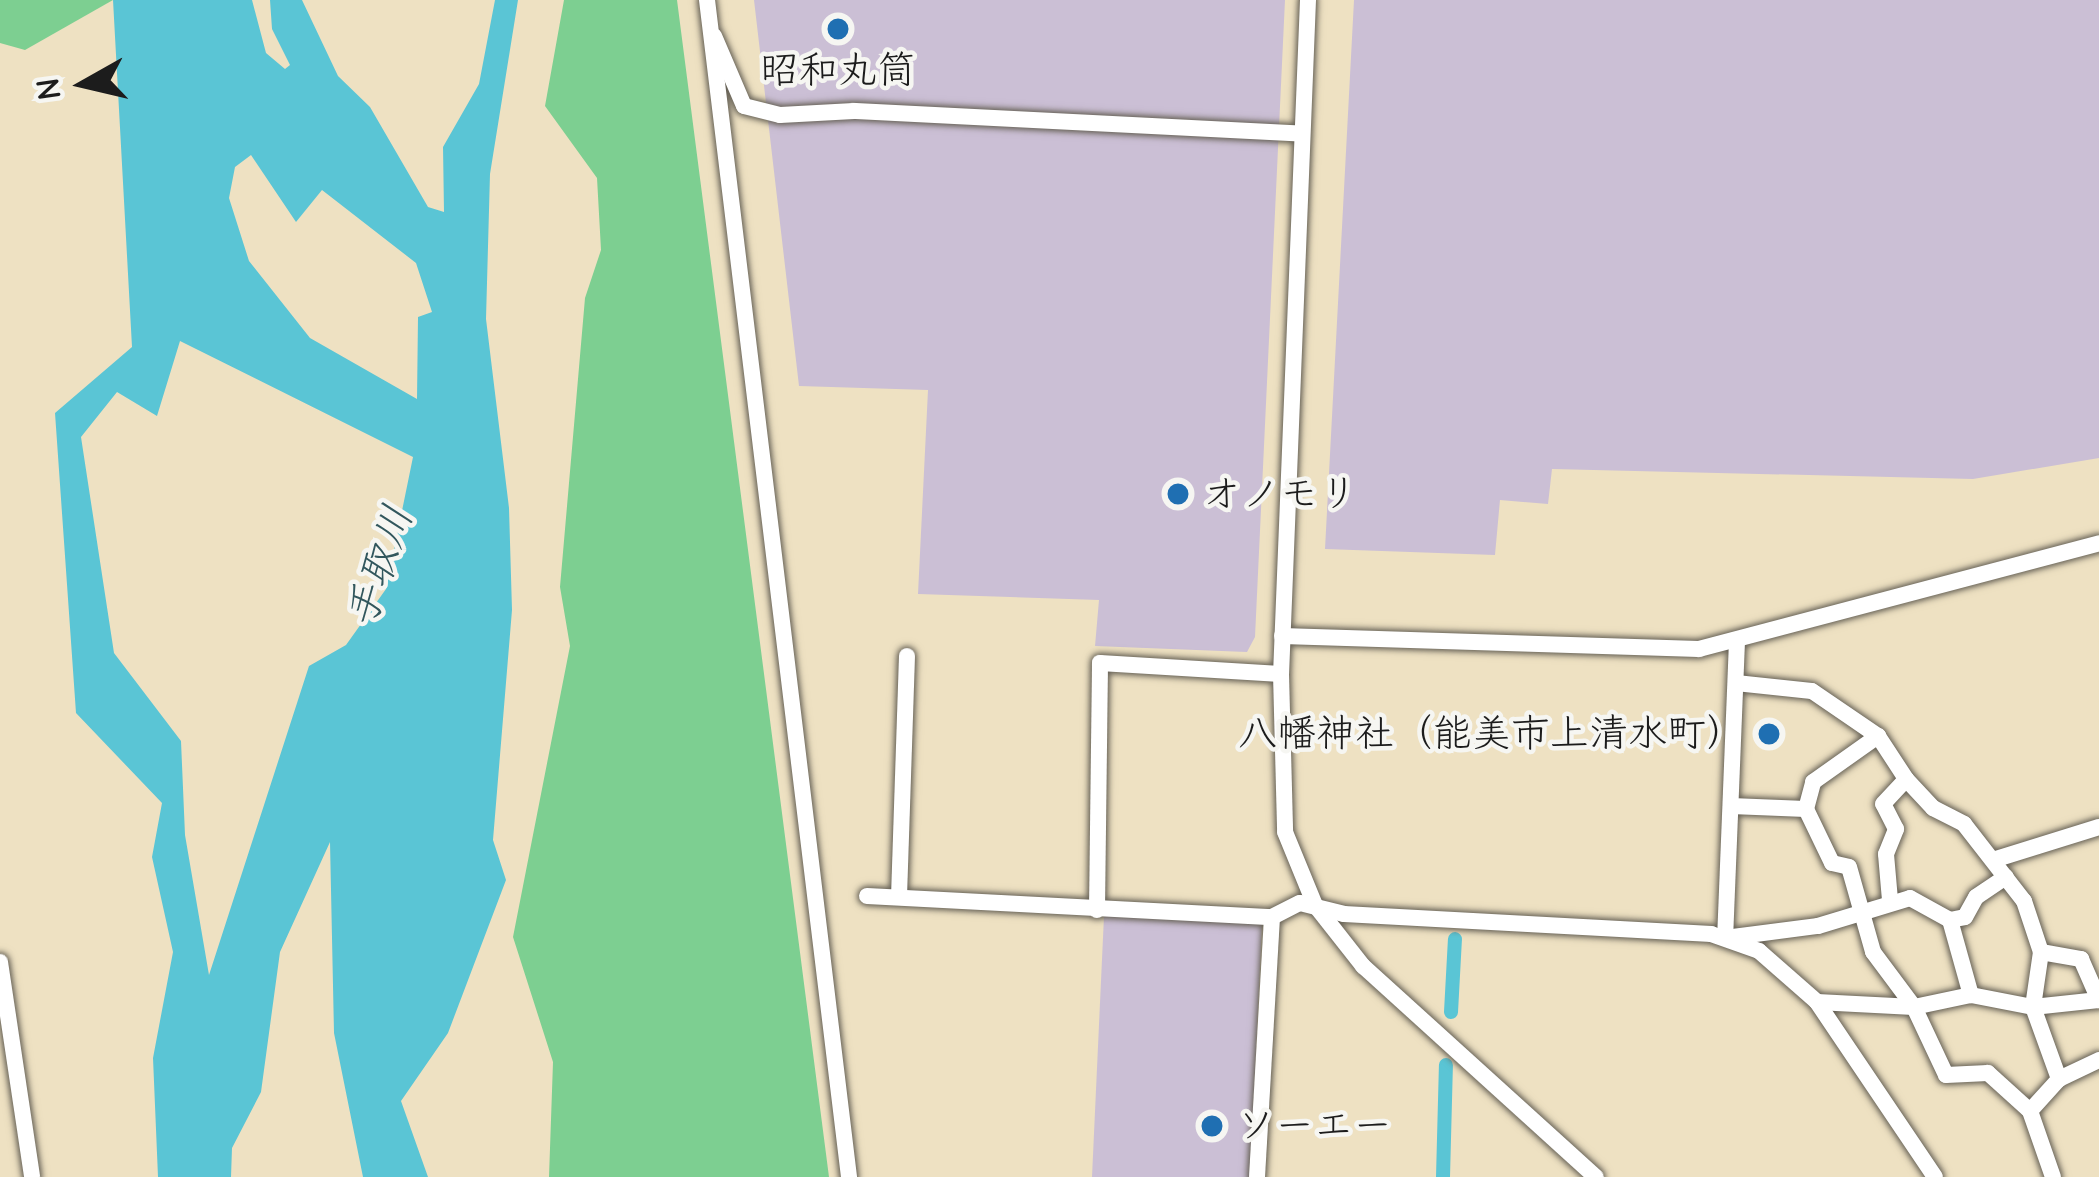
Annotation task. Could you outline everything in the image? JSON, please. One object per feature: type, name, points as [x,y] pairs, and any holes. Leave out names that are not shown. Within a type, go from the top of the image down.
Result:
[{"type":"street","points":[[707,0],[849,1177]]},
{"type":"street","points":[[1307,0],[1281,674],[1285,832],[1307,904],[1363,966],[1596,1177]]},
{"type":"street","points":[[708,24],[744,106],[780,115],[854,111],[1301,134]]},
{"type":"street","points":[[1282,637],[1641,647],[1737,640],[2099,543]]},
{"type":"street","points":[[1725,938],[1737,640]]},
{"type":"street","points":[[899,897],[907,656]]},
{"type":"street","points":[[1097,910],[1100,663],[1281,674]]},
{"type":"street","points":[[1736,682],[1813,692],[1878,736],[1906,778],[1934,808],[1964,824],[2024,901],[2041,952],[2032,1007],[2059,1079]]},
{"type":"street","points":[[1878,736],[1813,782],[1806,809],[1832,863],[1849,867],[1858,914],[1873,952],[1915,1007],[1946,1075],[1988,1073],[2030,1111],[2053,1177]]},
{"type":"street","points":[[1890,900],[1886,854],[1896,829],[1882,804],[1906,778]]},
{"type":"street","points":[[1731,806],[1806,809]]},
{"type":"street","points":[[1993,860],[2099,827]]},
{"type":"street","points":[[867,896],[1271,917],[1307,904],[1343,914],[1725,938],[1858,914],[1890,900],[1934,905],[1934,914],[1960,920],[1976,897],[2006,877]]},
{"type":"street","points":[[1257,1177],[1271,917]]},
{"type":"street","points":[[1950,920],[1970,994]]},
{"type":"street","points":[[1725,938],[1774,962],[1817,1002],[1934,1177]]},
{"type":"street","points":[[1817,1002],[1915,1007],[1970,994],[2032,1007],[2099,1000],[2081,959],[2041,952]]},
{"type":"street","points":[[0,962],[32,1177]]},
{"type":"street","points":[[2030,1111],[2059,1079],[2099,1060]]},
{"type":"shaded area","points":[[754,0],[1285,0],[1255,637],[1247,652],[1095,646],[1099,600],[918,594],[928,390],[799,386]]},
{"type":"shaded area","points":[[1354,0],[2099,0],[2099,458],[1973,479],[1552,469],[1548,504],[1500,500],[1495,555],[1325,549]]},
{"type":"shaded area","name":"ソーエー","points":[[1104,916],[1262,924],[1250,1177],[1092,1177]]},
{"type":"green space","points":[[0,0],[113,0],[25,50],[0,43]]},
{"type":"green space","points":[[564,0],[677,0],[829,1177],[549,1177],[553,1062],[513,937],[570,646],[560,587],[585,298],[601,250],[597,178],[545,106]]},
{"type":"water","points":[[113,0],[252,0],[266,53],[285,69],[290,65],[272,29],[270,0],[302,0],[338,76],[370,107],[428,207],[444,212],[443,147],[479,84],[495,0],[518,0],[490,174],[486,319],[509,508],[512,610],[493,840],[506,880],[448,1033],[401,1101],[428,1177],[363,1177],[334,1033],[330,842],[280,952],[261,1092],[232,1148],[231,1177],[158,1177],[153,1058],[173,952],[152,857],[162,803],[76,713],[55,413],[132,347]],"holes":[[[251,155],[296,222],[322,190],[416,263],[432,312],[418,317],[417,399],[310,338],[249,261],[229,198],[235,167]],[[180,341],[413,457],[386,589],[346,645],[309,666],[209,975],[185,835],[181,741],[114,653],[81,437],[117,392],[157,416]]]},
{"type":"waterway","points":[[1451,1012],[1455,939]]},
{"type":"waterway","points":[[1443,1177],[1446,1065]]},
{"type":"place","name":"昭和丸筒","points":[[838,29]]},
{"type":"place","name":"オノモリ","points":[[1178,494]]},
{"type":"place","name":"八幡神社（能美市上清水町）","points":[[1769,734]]},
{"type":"place","name":"ソーエー","points":[[1212,1126]]},
{"type":"water label","name":"手取川","points":[[380,567]]}]
